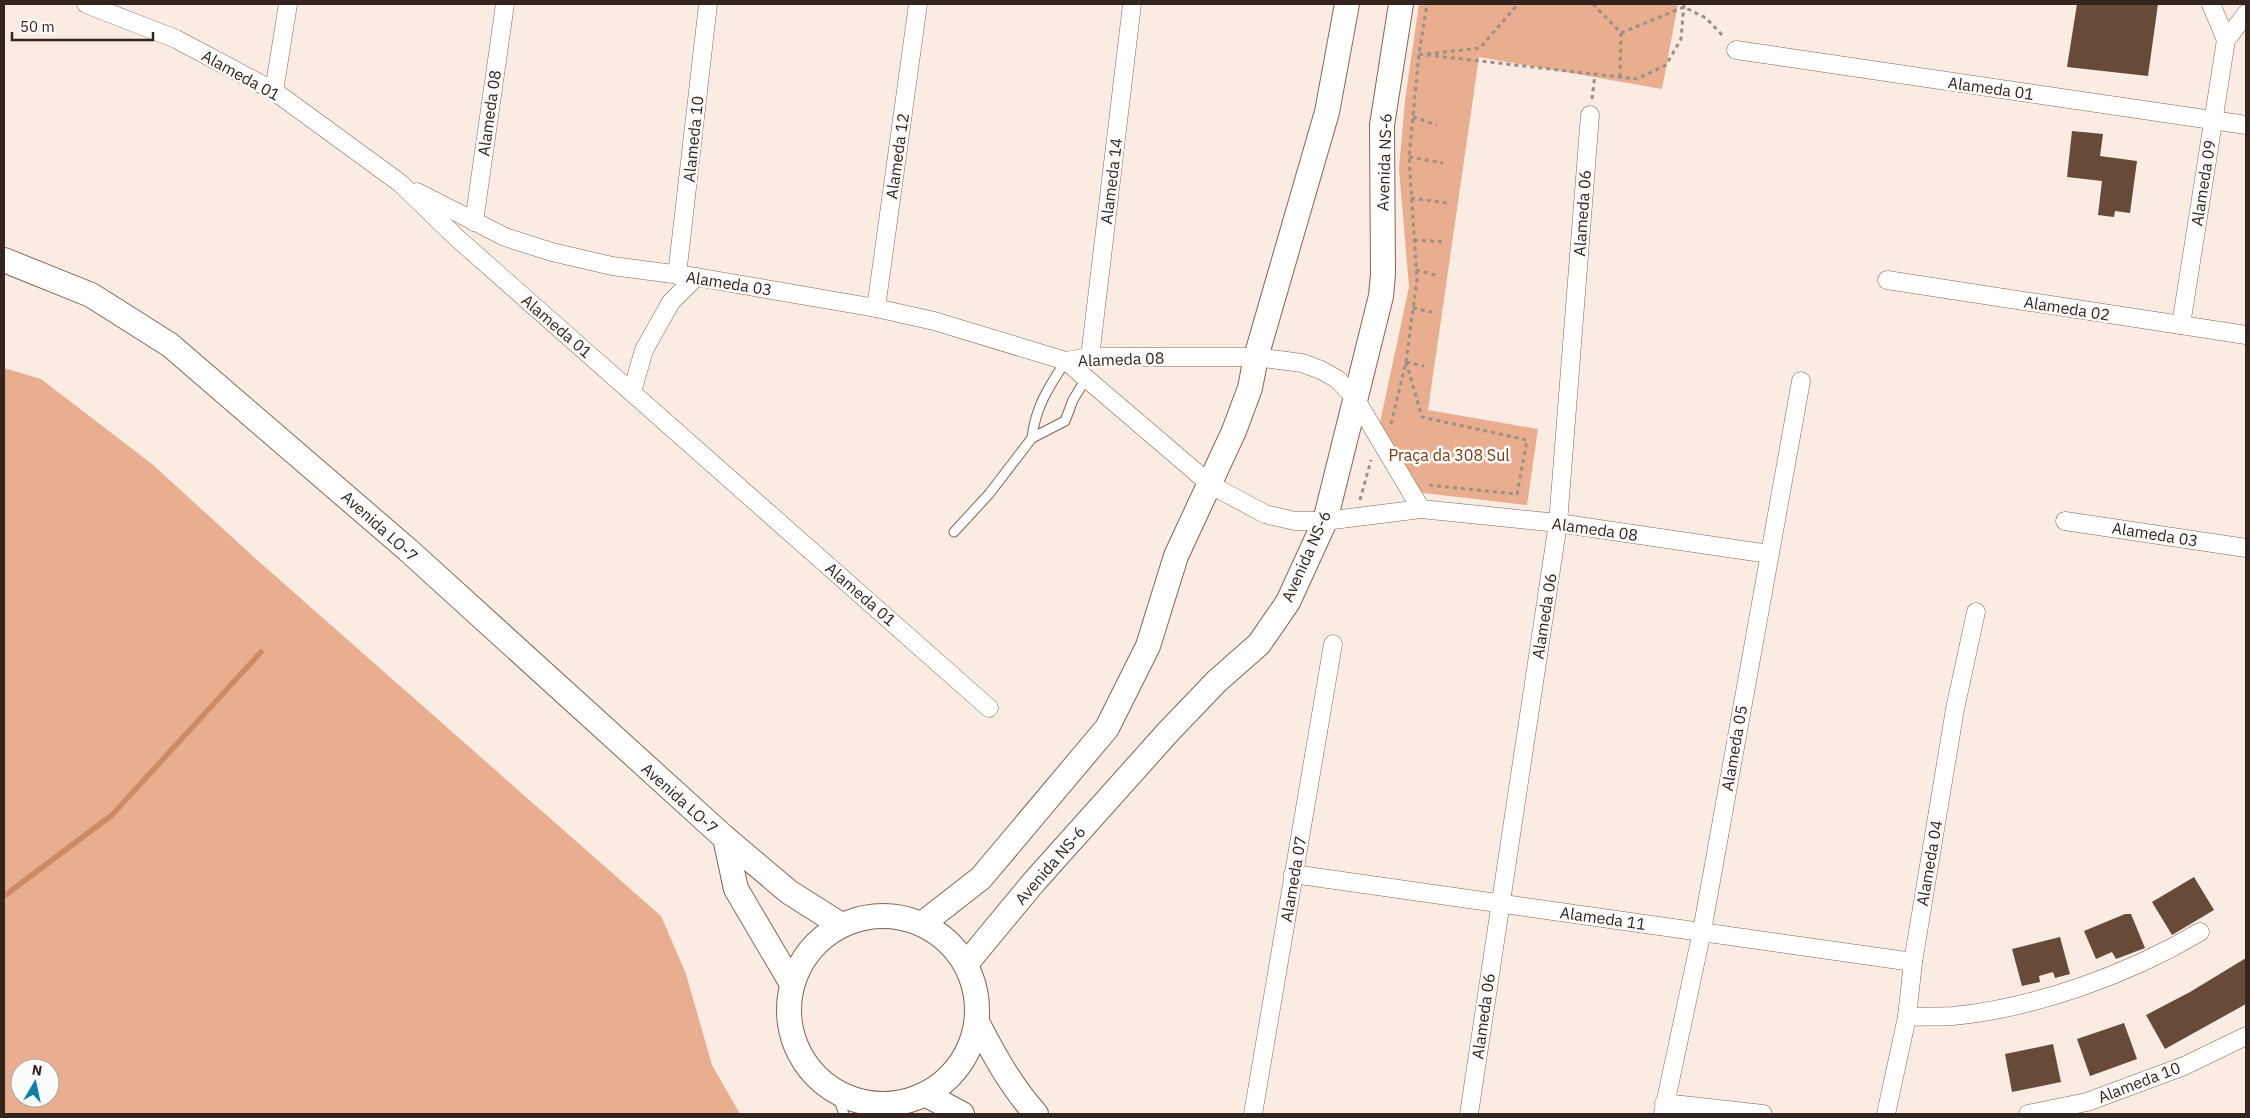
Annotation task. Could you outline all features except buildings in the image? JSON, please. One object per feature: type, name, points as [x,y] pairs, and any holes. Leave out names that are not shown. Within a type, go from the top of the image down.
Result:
[{"type":"street","name":"Alameda 01","points":[[86,4],[176,40],[274,91],[400,183],[457,238],[989,708]]},
{"type":"street","points":[[274,91],[288,4]]},
{"type":"street","name":"Alameda 08","points":[[474,222],[505,4]]},
{"type":"street","name":"Alameda 10","points":[[678,275],[708,4]]},
{"type":"street","name":"Alameda 12","points":[[876,308],[918,4]]},
{"type":"street","name":"Alameda 14","points":[[1090,358],[1132,4]]},
{"type":"street","points":[[922,924],[981,878],[1107,728],[1148,646],[1176,556],[1211,485],[1250,388],[1256,357],[1327,112],[1347,4]]},
{"type":"street","name":"Avenida NS-6","points":[[966,964],[1033,883],[1169,731],[1217,681],[1259,644],[1288,602],[1325,521],[1381,296],[1383,274],[1382,126],[1401,4]]},
{"type":"street","points":[[2211,4],[2226,40],[2246,14]]},
{"type":"street","name":"Alameda 09","points":[[2181,325],[2226,40]]},
{"type":"street","name":"Alameda 01","points":[[1736,50],[2246,125]]},
{"type":"street","name":"Alameda 06","points":[[1468,1114],[1558,523],[1590,115]]},
{"type":"street","name":"Alameda 03","points":[[400,183],[505,238],[552,252],[612,266],[696,277],[876,308],[934,321],[1066,361]]},
{"type":"street","name":"Avenida LO-7","points":[[4,260],[92,295],[170,345],[408,550],[725,838],[789,892],[841,925]]},
{"type":"street","points":[[632,392],[644,350],[671,302],[696,277]]},
{"type":"street","name":"Alameda 02","points":[[1887,280],[2246,335]]},
{"type":"street","name":"Alameda 08","points":[[1066,361],[1090,358],[1256,357],[1302,363],[1321,370],[1337,379],[1383,433],[1421,509]]},
{"type":"street","name":"Alameda 08","points":[[1066,361],[1085,380],[1211,485],[1265,514],[1295,521],[1325,521],[1421,509],[1558,523],[1769,554]]},
{"type":"street","name":"Alameda 05","points":[[1664,1109],[1702,931],[1801,381]]},
{"type":"street","name":"Alameda 03","points":[[2064,521],[2246,548]]},
{"type":"street","name":"Alameda 04","points":[[1886,1114],[1907,1017],[1912,962],[1955,709],[1976,612]]},
{"type":"street","name":"Alameda 07","points":[[1253,1114],[1333,644]]},
{"type":"street","name":"Avenida LO-7","points":[[725,838],[736,889],[792,984]]},
{"type":"street","name":"Alameda 11","points":[[1294,874],[1912,962]]},
{"type":"street","points":[[881,915],[922,924],[947,940],[966,964],[976,992],[977,1022],[971,1045],[960,1065],[944,1082],[924,1094],[875,1109],[864,1102],[835,1090],[811,1071],[795,1044],[788,1014],[792,984],[802,960],[819,940],[841,925],[881,915]]},
{"type":"street","points":[[1907,1017],[1953,1016],[2065,992],[2163,953],[2200,932]]},
{"type":"street","points":[[977,1022],[995,1058],[1019,1095],[1036,1114]]},
{"type":"street","name":"Alameda 10","points":[[2028,1114],[2087,1102],[2184,1066],[2246,1036]]},
{"type":"street","points":[[924,1094],[962,1114]]},
{"type":"street","points":[[1664,1109],[1762,1114]]},
{"type":"lane","points":[[1032,438],[1038,407],[1049,385],[1066,361]]},
{"type":"lane","points":[[954,532],[989,494],[1032,438],[1066,421],[1073,400],[1085,380]]},
{"type":"lane","points":[[835,1090],[844,1114]]},
{"type":"path","points":[[1355,517],[1406,362],[1416,270],[1409,156],[1419,54],[1427,4]]},
{"type":"path","points":[[1419,54],[1480,48],[1518,4]]},
{"type":"path","points":[[1593,4],[1621,33],[1620,77]]},
{"type":"path","points":[[1419,54],[1637,79],[1666,65],[1680,39],[1684,5]]},
{"type":"path","points":[[1621,33],[1684,5]]},
{"type":"path","points":[[1684,5],[1706,18],[1736,50]]},
{"type":"path","points":[[1590,115],[1595,74]]},
{"type":"path","points":[[1413,117],[1438,125]]},
{"type":"path","points":[[1409,156],[1443,162]]},
{"type":"path","points":[[1412,198],[1447,203]]},
{"type":"path","points":[[1414,240],[1446,242]]},
{"type":"path","points":[[1416,270],[1439,276]]},
{"type":"path","points":[[1413,308],[1432,312]]},
{"type":"path","points":[[1406,362],[1424,366]]},
{"type":"path","points":[[1406,362],[1422,417],[1527,440],[1517,494],[1426,485]]},
{"type":"green space","name":"Praça da 308 Sul","points":[[1419,4],[1678,4],[1662,89],[1479,57],[1428,410],[1538,429],[1527,505],[1415,492],[1379,427],[1409,287],[1399,169],[1405,100]]},
{"type":"green space","points":[[4,368],[41,379],[152,464],[256,559],[661,916],[686,974],[712,1065],[740,1114],[4,1114]]},
{"type":"waterway","points":[[4,896],[112,815],[261,652]]}]
